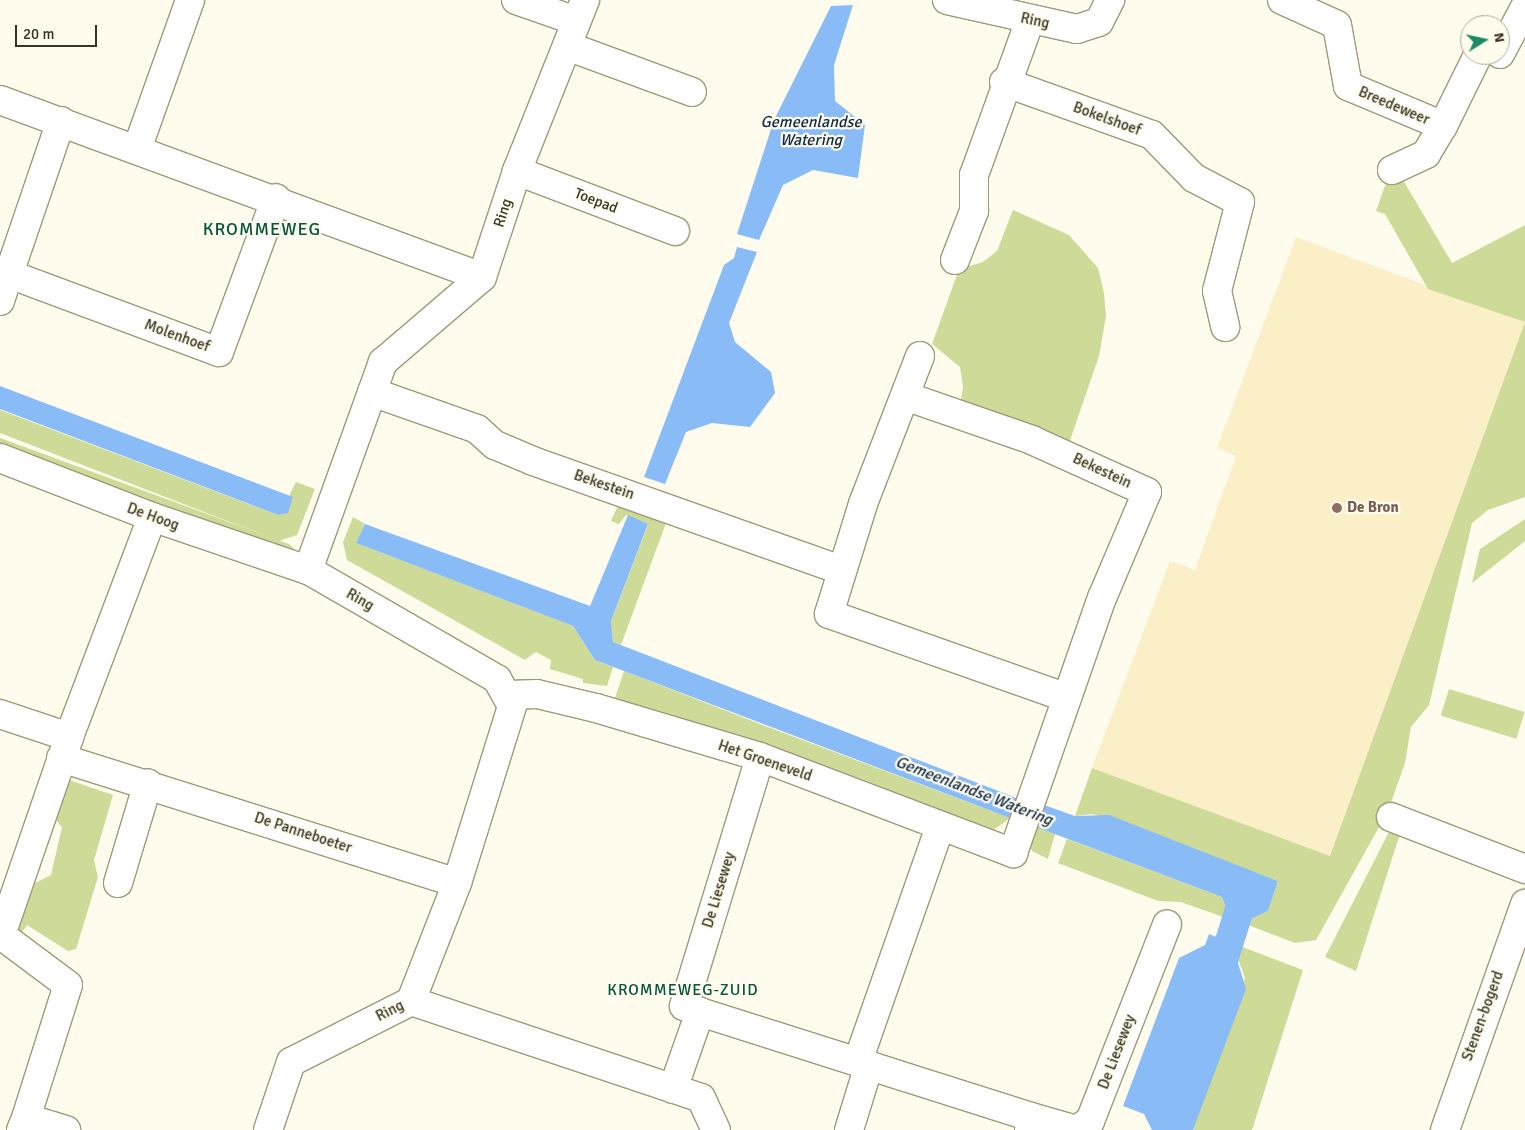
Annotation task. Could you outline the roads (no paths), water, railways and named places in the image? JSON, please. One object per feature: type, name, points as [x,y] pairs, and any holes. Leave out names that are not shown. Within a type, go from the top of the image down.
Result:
[{"type":"street","points":[[137,149],[190,0]]},
{"type":"street","points":[[516,0],[581,10]]},
{"type":"street","name":"Ring","points":[[947,0],[1077,29],[1099,22],[1110,0]]},
{"type":"street","name":"Breedeweer","points":[[1282,0],[1337,25],[1348,86],[1443,126]]},
{"type":"street","points":[[1510,35],[1525,7]]},
{"type":"street","name":"Ring","points":[[482,277],[517,172],[581,10]]},
{"type":"street","points":[[955,260],[974,212],[974,176],[1004,82],[1030,20]]},
{"type":"street","points":[[567,46],[692,92]]},
{"type":"street","name":"Breedeweer","points":[[1392,170],[1426,154],[1443,126],[1473,65]]},
{"type":"street","name":"Bokelshoef","points":[[1004,82],[1152,135],[1194,178],[1240,202],[1217,291],[1225,327]]},
{"type":"street","points":[[0,100],[276,198],[482,277],[383,362],[308,570]]},
{"type":"street","points":[[0,300],[60,121]]},
{"type":"street","name":"Toepad","points":[[517,172],[675,231]]},
{"type":"street","name":"Molenhoef","points":[[9,274],[219,352],[276,198]]},
{"type":"street","points":[[920,356],[840,570],[829,614],[1067,698]]},
{"type":"street","name":"Bekestein","points":[[372,392],[477,429],[495,445],[840,570]]},
{"type":"street","name":"Bekestein","points":[[905,396],[1032,440],[1147,492],[1102,598],[1031,797],[1017,842]]},
{"type":"street","name":"De Hoog","points":[[0,458],[152,517],[308,570]]},
{"type":"street","points":[[66,1130],[24,1124],[68,986],[1,935],[65,747],[152,517]]},
{"type":"street","name":"Ring","points":[[268,1130],[291,1062],[411,1001],[457,883],[512,706],[509,695],[497,679],[308,570]]},
{"type":"street","name":"Het Groeneveld","points":[[509,695],[537,694],[596,708],[760,757],[940,827],[1017,842]]},
{"type":"street","name":"De Panneboeter","points":[[0,714],[65,747],[148,783],[457,883]]},
{"type":"street","name":"De Liesewey","points":[[760,757],[684,1006],[864,1063],[1030,1124],[1076,1130],[1090,1121],[1166,925]]},
{"type":"street","points":[[118,883],[148,783]]},
{"type":"street","points":[[1391,817],[1525,869]]},
{"type":"street","points":[[849,1130],[864,1063],[940,827]]},
{"type":"street","name":"Stenen-bogerd","points":[[1444,1130],[1525,904]]},
{"type":"street","points":[[411,1001],[701,1098],[716,1130]]},
{"type":"street","points":[[673,1090],[700,1012]]},
{"type":"water","name":"Gemeenlandse Watering","points":[[853,5],[834,65],[835,101],[865,125],[858,178],[813,170],[783,185],[759,240],[737,234],[774,120],[831,6]]},
{"type":"water","points":[[737,247],[757,252],[729,323],[735,342],[771,372],[775,393],[750,427],[712,423],[686,432],[665,484],[644,477],[724,265],[734,258]]},
{"type":"water","points":[[0,386],[293,497],[288,513],[278,515],[0,409]]},
{"type":"water","points":[[628,515],[648,524],[611,621],[613,642],[1014,797],[1017,799],[1010,818],[595,660],[573,626],[356,543],[365,524],[590,606]]},
{"type":"water","points":[[1044,805],[1075,816],[1109,815],[1278,881],[1268,911],[1243,923],[1223,917],[1226,907],[1222,897],[1036,827]]},
{"type":"water","points":[[1209,934],[1232,943],[1246,989],[1193,1130],[1152,1130],[1144,1114],[1123,1106],[1179,958],[1205,945]]},
{"type":"waterway","name":"Gemeenlandse Watering","points":[[1217,979],[1244,893],[1236,890]]},
{"type":"place","name":"De Bron","points":[[1337,508]]},
{"type":"district","name":"KROMMEWEG","points":[[262,229]]},
{"type":"district","name":"KROMMEWEG-ZUID","points":[[683,990]]}]
